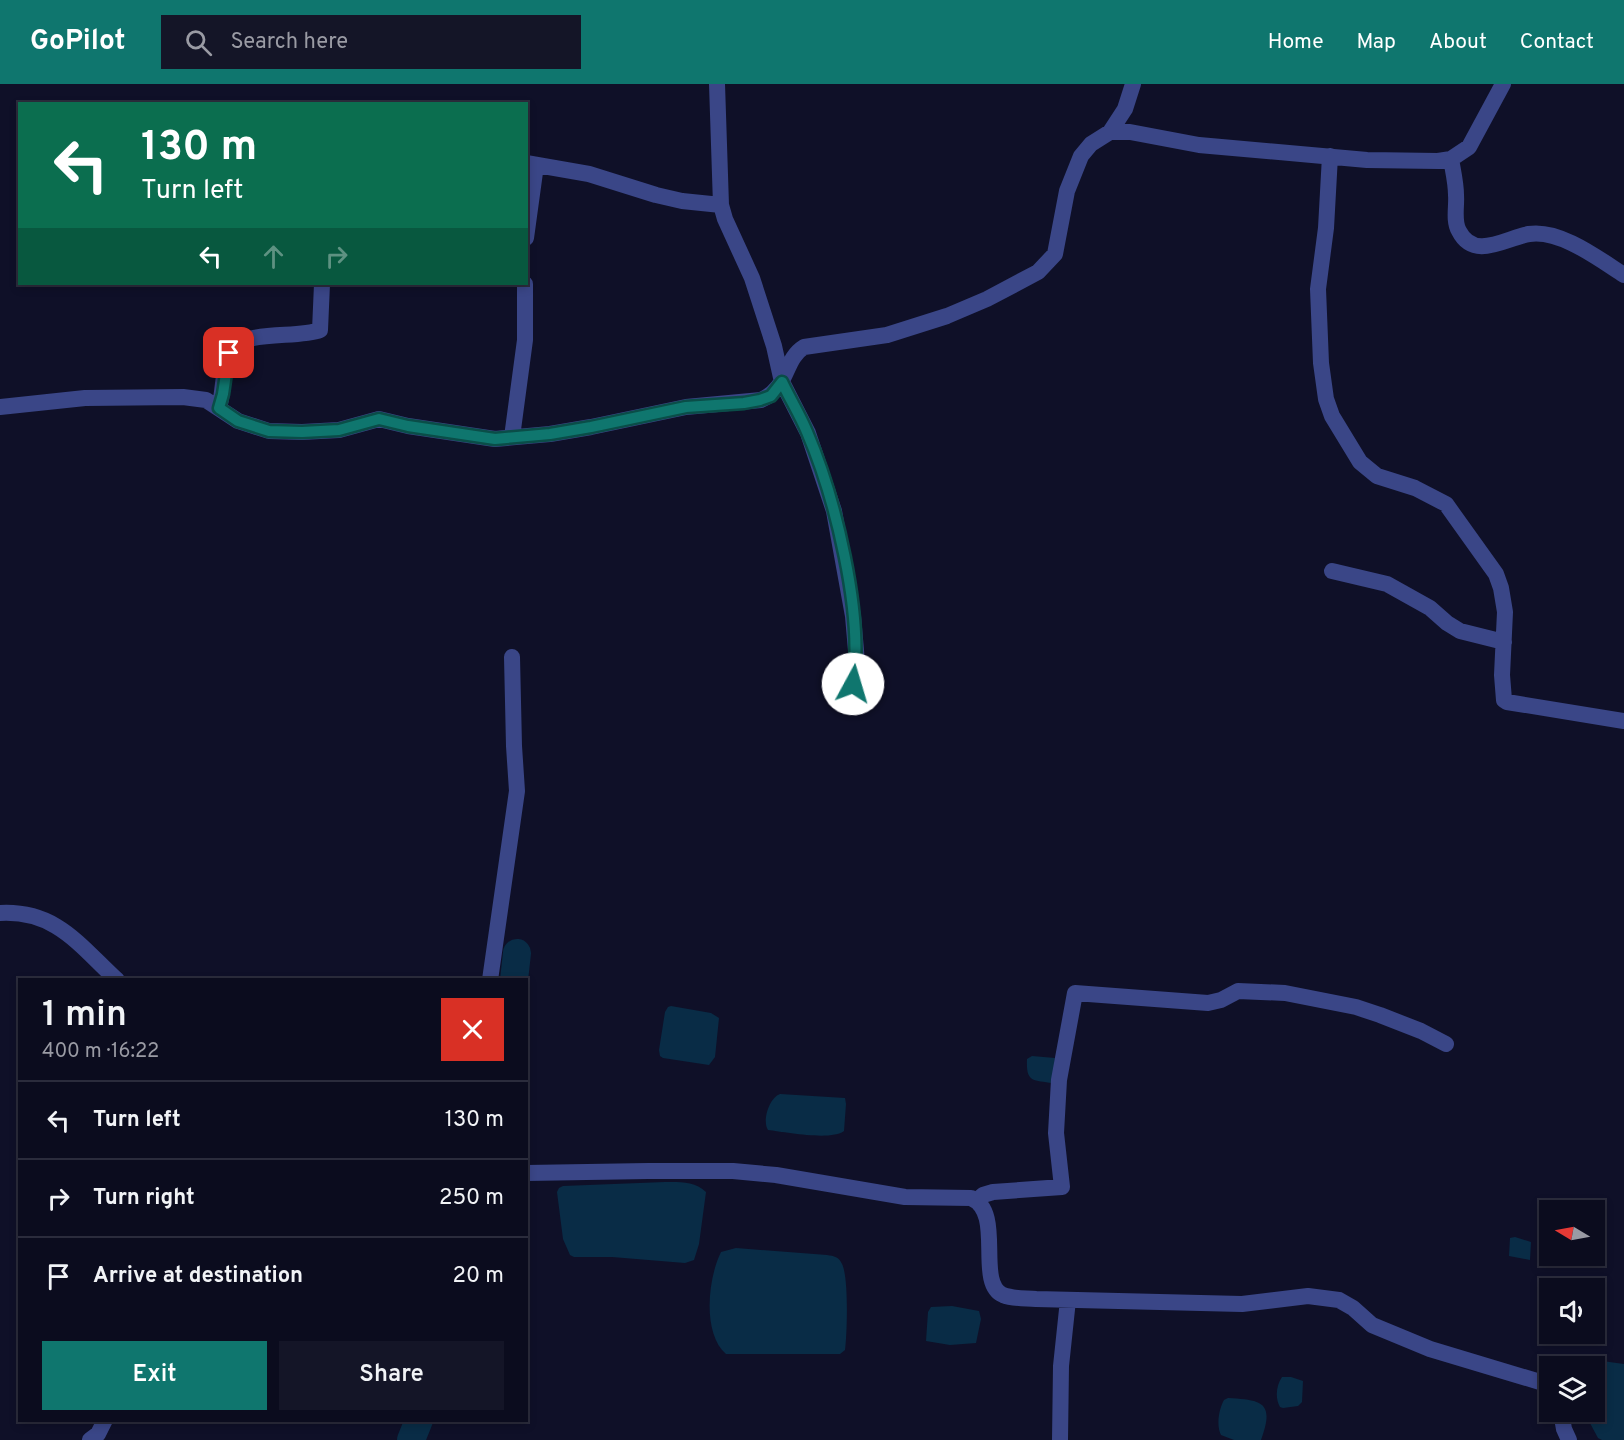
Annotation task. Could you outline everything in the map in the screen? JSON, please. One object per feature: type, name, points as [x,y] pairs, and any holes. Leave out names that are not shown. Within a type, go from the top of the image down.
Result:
[{"type":"street","points":[[717,84],[721,205],[752,278],[774,346],[782,382],[807,433],[834,511],[853,616],[857,662],[853,684]]},
{"type":"street","points":[[0,407],[85,398],[196,398],[206,400],[238,421],[269,431],[339,430],[379,419],[495,439],[581,429],[686,407],[760,400],[771,396],[782,382],[796,354],[804,347],[887,335],[947,316],[987,299],[1038,272],[1055,254],[1067,191],[1081,156],[1091,144],[1110,132],[1125,109],[1132,84]]},
{"type":"street","points":[[1110,132],[1130,132],[1199,145],[1330,156],[1438,161],[1451,159],[1469,147],[1503,84]]},
{"type":"street","points":[[1330,156],[1324,247],[1318,289],[1322,381],[1332,416],[1360,462],[1377,476],[1415,488],[1446,504],[1496,574],[1501,588],[1504,612],[1502,690],[1504,700],[1624,721]]},
{"type":"street","points":[[1451,159],[1456,193],[1456,225],[1465,240],[1475,246],[1491,246],[1529,234],[1542,234],[1588,251],[1624,275]]},
{"type":"street","points":[[528,208],[531,164],[589,174],[682,201],[721,205]]},
{"type":"street","points":[[219,408],[228,360],[234,346],[254,338],[289,336],[320,330],[322,285]]},
{"type":"street","points":[[512,437],[525,340],[525,285]]},
{"type":"street","points":[[1332,571],[1387,584],[1415,599],[1460,631],[1504,642]]},
{"type":"street","points":[[490,978],[517,791],[512,657]]},
{"type":"street","points":[[0,913],[34,915],[54,923],[115,978]]},
{"type":"street","points":[[976,1201],[983,1195],[993,1192],[1062,1187],[1056,1133],[1058,1090],[1075,993],[1208,1003],[1221,1000],[1238,991],[1285,993],[1356,1007],[1421,1031],[1446,1044]]},
{"type":"street","points":[[528,1173],[648,1170],[733,1171],[776,1175],[905,1197],[963,1198],[976,1201],[980,1205],[989,1232],[989,1267],[993,1286],[1003,1295],[1014,1298],[1068,1300],[1252,1304],[1308,1296],[1339,1300],[1353,1308],[1372,1325],[1430,1349],[1539,1382]]},
{"type":"street","points":[[1060,1440],[1061,1366],[1068,1300]]},
{"type":"street","points":[[1563,1422],[1569,1440]]},
{"type":"water","points":[[671,1006],[711,1013],[719,1018],[715,1057],[709,1065],[660,1056],[665,1012]]},
{"type":"water","points":[[1032,1056],[1055,1058],[1053,1083],[1035,1080],[1029,1076],[1027,1059]]},
{"type":"water","points":[[780,1094],[845,1098],[844,1131],[819,1136],[768,1130],[766,1121],[768,1110],[776,1096]]},
{"type":"water","points":[[665,1182],[692,1184],[706,1192],[699,1244],[694,1260],[685,1263],[570,1255],[563,1239],[557,1192],[559,1188]]},
{"type":"water","points":[[1515,1237],[1531,1242],[1530,1260],[1509,1256],[1510,1238]]},
{"type":"water","points":[[736,1248],[827,1255],[839,1260],[844,1271],[847,1293],[845,1350],[840,1354],[726,1354],[718,1345],[713,1333],[710,1319],[711,1290],[716,1263],[721,1252]]},
{"type":"water","points":[[952,1306],[979,1311],[981,1319],[976,1343],[950,1345],[926,1341],[928,1312],[931,1307]]},
{"type":"water","points":[[1605,1361],[1624,1364],[1624,1440],[1598,1438],[1589,1422],[1605,1422]]},
{"type":"water","points":[[1282,1377],[1303,1381],[1302,1402],[1298,1406],[1280,1407],[1277,1392]]},
{"type":"water","points":[[1228,1398],[1257,1402],[1266,1411],[1267,1418],[1261,1440],[1234,1440],[1221,1435],[1218,1422],[1224,1400]]},
{"type":"waterway","points":[[514,978],[517,953]]},
{"type":"waterway","points":[[411,1440],[418,1422]]},
{"type":"route","points":[[229,353],[219,408],[238,421],[269,431],[339,430],[379,419],[408,426],[495,439],[550,434],[686,407],[760,400],[771,396],[782,382],[807,433],[834,511],[848,582],[856,640],[857,662],[853,684]]}]
